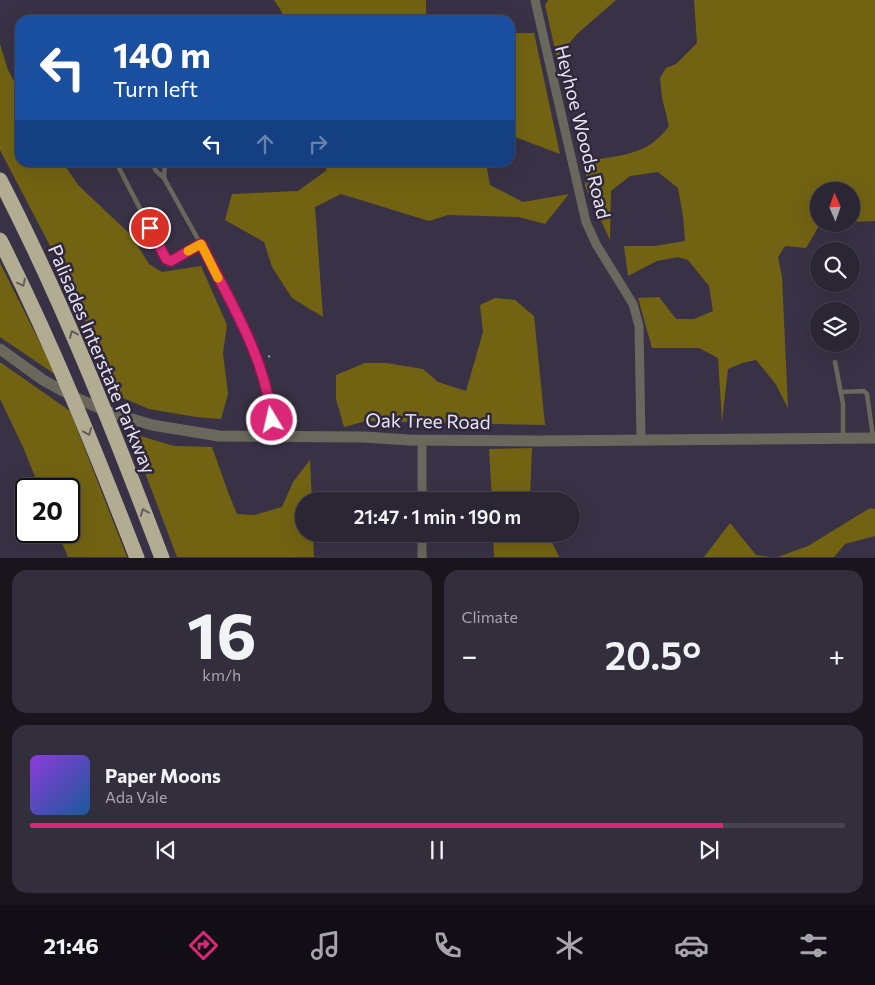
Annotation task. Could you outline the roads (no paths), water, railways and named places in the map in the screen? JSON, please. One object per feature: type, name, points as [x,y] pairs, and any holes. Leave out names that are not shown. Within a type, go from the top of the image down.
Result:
[{"type":"highway","name":"Palisades Interstate Parkway","points":[[0,180],[48,279],[106,412],[162,558]]},
{"type":"highway","points":[[0,240],[68,385],[137,558]]},
{"type":"street","name":"Heyhoe Woods Road","points":[[535,0],[586,222],[596,244],[633,304],[639,326],[641,439]]},
{"type":"street","name":"Oak Tree Road","points":[[0,349],[18,364],[43,380],[80,399],[142,422],[209,435],[538,441],[874,438]]},
{"type":"street","points":[[422,440],[422,492]]},
{"type":"street","points":[[422,542],[422,558]]},
{"type":"lane","points":[[119,167],[166,259],[171,261],[201,244]]},
{"type":"lane","points":[[154,167],[164,178],[201,244],[254,350],[270,402],[274,437]]},
{"type":"lane","points":[[164,178],[165,167]]},
{"type":"lane","points":[[835,362],[843,404],[843,438]]},
{"type":"lane","points":[[841,392],[864,392],[867,394],[874,438]]}]
